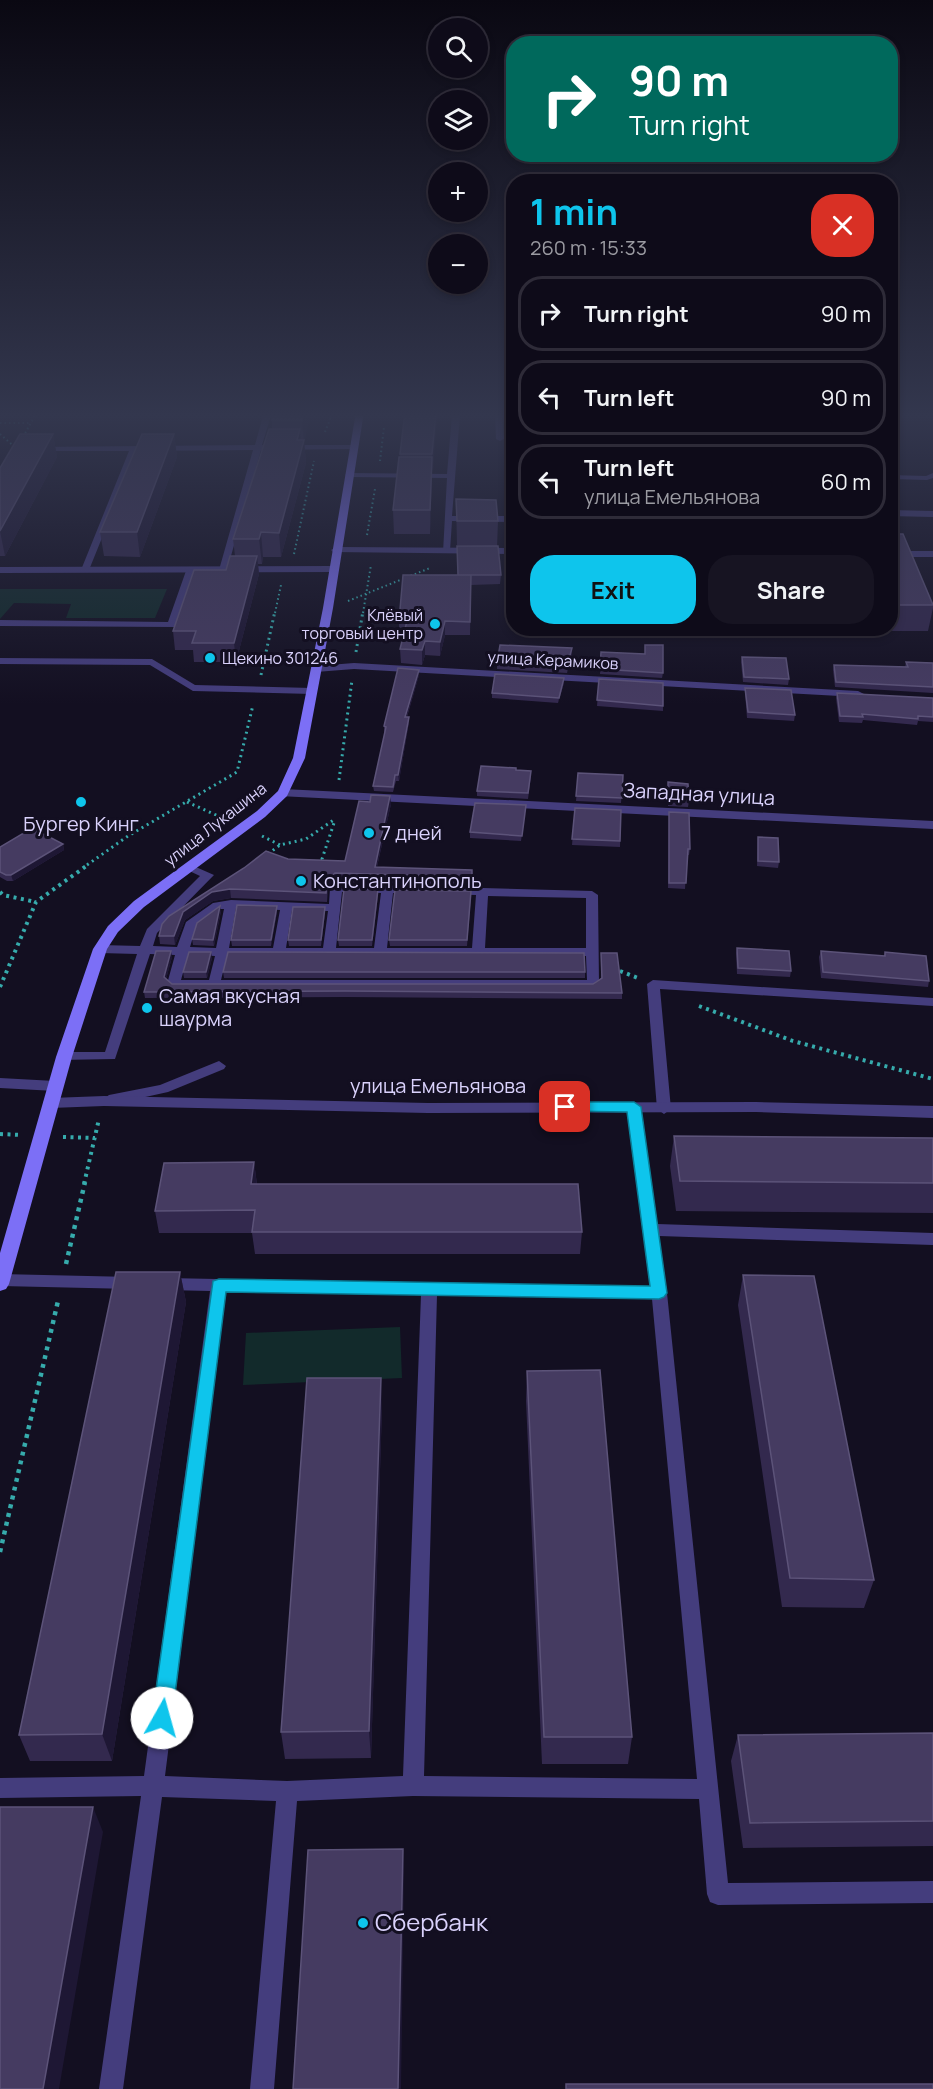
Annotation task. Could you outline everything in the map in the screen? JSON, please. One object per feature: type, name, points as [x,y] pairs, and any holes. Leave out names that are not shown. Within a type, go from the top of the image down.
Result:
[{"type":"main road","name":"улица Лукашина","points":[[0,1282],[64,1057],[100,949],[113,929],[139,904],[261,814],[283,792],[299,758],[328,608],[343,509]]},
{"type":"street","points":[[336,550],[506,551]]},
{"type":"street","points":[[898,554],[933,554]]},
{"type":"street","points":[[0,570],[333,569]]},
{"type":"street","name":"улица Керамиков","points":[[316,669],[354,666],[874,695]]},
{"type":"street","name":"Западная улица","points":[[283,792],[933,825]]},
{"type":"street","name":"улица Емельянова","points":[[51,1103],[104,1101],[428,1108],[756,1107],[933,1112]]},
{"type":"lane","points":[[85,570],[110,509]]},
{"type":"lane","points":[[223,570],[240,509]]},
{"type":"lane","points":[[446,551],[449,509]]},
{"type":"lane","points":[[898,513],[933,514]]},
{"type":"lane","points":[[448,518],[506,519]]},
{"type":"lane","points":[[0,623],[172,625],[190,570]]},
{"type":"lane","points":[[0,661],[152,662],[193,688],[312,691]]},
{"type":"lane","points":[[64,1057],[110,1056],[151,932],[208,875],[189,868]]},
{"type":"lane","points":[[329,952],[335,908],[336,888],[592,895],[593,984],[173,984],[190,925],[217,906],[231,904],[335,908]]},
{"type":"lane","points":[[380,952],[387,889]]},
{"type":"lane","points":[[478,952],[482,892]]},
{"type":"lane","points":[[214,984],[231,904]]},
{"type":"lane","points":[[279,952],[286,906]]},
{"type":"lane","points":[[100,949],[222,952],[593,952]]},
{"type":"lane","points":[[664,1108],[652,984],[933,1002]]},
{"type":"lane","points":[[104,1101],[162,1089],[219,1066]]},
{"type":"lane","points":[[0,1083],[56,1086]]},
{"type":"lane","points":[[634,1107],[659,1293],[718,1894],[933,1892]]},
{"type":"lane","points":[[652,1230],[933,1239]]},
{"type":"lane","points":[[0,1282],[659,1293]]},
{"type":"lane","points":[[111,2089],[219,1286]]},
{"type":"lane","points":[[413,1786],[429,1289]]},
{"type":"lane","points":[[0,1788],[153,1786],[287,1791],[413,1786],[708,1789]]},
{"type":"lane","points":[[262,2089],[287,1791]]},
{"type":"path","points":[[0,987],[36,902],[128,836],[237,772],[280,590],[296,549],[303,509]]},
{"type":"path","points":[[328,866],[322,860],[335,819],[354,666],[372,556],[364,550],[372,509]]},
{"type":"path","points":[[328,608],[366,595],[450,557],[446,551]]},
{"type":"path","points":[[0,892],[3,896],[36,902]]},
{"type":"path","points":[[620,971],[652,984]]},
{"type":"path","points":[[694,1003],[793,1041],[933,1079]]},
{"type":"path","points":[[0,1552],[104,1101]]},
{"type":"green space","points":[[0,589],[167,589],[155,618],[66,618],[71,604],[14,603],[0,619]]},
{"type":"green space","points":[[400,1327],[402,1378],[243,1385],[246,1333]]},
{"type":"building","points":[[0,509],[12,509],[0,531]]},
{"type":"building","points":[[110,509],[145,509],[137,532],[100,532]]},
{"type":"building","points":[[243,509],[285,509],[279,533],[261,532],[259,539],[233,539]]},
{"type":"building","points":[[456,509],[497,509],[498,521],[457,521]]},
{"type":"building","points":[[898,534],[903,534],[933,605],[898,605]]},
{"type":"building","points":[[457,546],[498,546],[501,575],[458,575]]},
{"type":"building","points":[[230,556],[257,556],[234,643],[192,643],[196,631],[173,631],[194,570],[226,570]]},
{"type":"building","points":[[403,575],[471,575],[470,622],[445,621],[440,642],[425,641],[422,650],[400,649],[407,621],[399,621]]},
{"type":"building","points":[[500,645],[572,648],[567,667],[497,663]]},
{"type":"building","points":[[645,645],[663,645],[663,673],[600,669],[601,652],[645,654]]},
{"type":"building","points":[[742,657],[786,658],[789,679],[744,677]]},
{"type":"building","points":[[906,662],[933,663],[933,687],[836,682],[834,665],[908,667]]},
{"type":"building","points":[[398,668],[419,670],[405,717],[409,717],[398,775],[395,775],[393,787],[373,786],[386,727],[384,726]]},
{"type":"building","points":[[495,674],[564,678],[559,698],[492,693]]},
{"type":"building","points":[[599,679],[663,683],[663,706],[597,700]]},
{"type":"building","points":[[745,688],[791,690],[795,715],[748,712]]},
{"type":"building","points":[[837,693],[933,698],[933,717],[918,716],[918,719],[862,714],[863,717],[840,716]]},
{"type":"building","points":[[481,766],[531,771],[528,793],[477,791]]},
{"type":"building","points":[[578,773],[623,775],[622,798],[576,796]]},
{"type":"building","points":[[668,782],[688,784],[689,801],[668,800]]},
{"type":"building","points":[[371,795],[390,796],[375,867],[472,870],[472,877],[335,873],[327,880],[326,893],[230,889],[212,892],[183,912],[174,936],[159,936],[162,924],[169,916],[244,868],[266,851],[288,859],[345,861],[359,801],[370,802]]},
{"type":"building","points":[[475,803],[526,805],[522,836],[470,832]]},
{"type":"building","points":[[575,808],[621,810],[620,841],[572,839]]},
{"type":"building","points":[[669,812],[689,813],[690,849],[688,849],[686,883],[669,883]]},
{"type":"building","points":[[32,828],[63,844],[11,875],[0,872],[0,847]]},
{"type":"building","points":[[758,837],[778,838],[779,862],[758,861]]},
{"type":"building","points":[[344,889],[378,889],[372,940],[338,940]]},
{"type":"building","points":[[395,890],[471,891],[467,940],[389,940]]},
{"type":"building","points":[[237,905],[277,906],[271,940],[231,940]]},
{"type":"building","points":[[220,906],[213,940],[192,939],[197,923]]},
{"type":"building","points":[[293,907],[325,907],[321,940],[288,940]]},
{"type":"building","points":[[737,948],[789,951],[791,971],[738,968]]},
{"type":"building","points":[[156,951],[171,951],[164,977],[172,984],[593,984],[602,978],[601,953],[617,953],[622,993],[144,992]]},
{"type":"building","points":[[821,951],[885,956],[885,952],[926,956],[929,981],[823,972]]},
{"type":"building","points":[[189,952],[211,952],[206,972],[183,972]]},
{"type":"building","points":[[228,952],[584,953],[585,972],[223,972]]},
{"type":"building","points":[[674,1136],[933,1138],[933,1183],[680,1181]]},
{"type":"building","points":[[254,1162],[251,1184],[578,1184],[582,1232],[252,1232],[255,1210],[155,1211],[164,1163]]},
{"type":"building","points":[[116,1272],[180,1272],[102,1734],[19,1735]]},
{"type":"building","points":[[743,1275],[814,1276],[874,1580],[790,1578]]},
{"type":"building","points":[[600,1370],[632,1737],[544,1737],[527,1371]]},
{"type":"building","points":[[307,1378],[381,1378],[369,1731],[281,1732]]},
{"type":"building","points":[[933,1733],[933,1821],[750,1823],[738,1735]]},
{"type":"building","points":[[0,1807],[93,1807],[43,2089],[0,2089]]},
{"type":"building","points":[[403,1849],[398,2089],[293,2089],[308,1850]]},
{"type":"building","points":[[566,2084],[933,2084],[933,2089],[566,2089]]},
{"type":"place","name":"Клёвый торговый центр","points":[[435,624]]},
{"type":"place","name":"Щекино 301246","points":[[210,658]]},
{"type":"place","name":"Бургер Кинг","points":[[81,802]]},
{"type":"place","name":"7 дней","points":[[369,833]]},
{"type":"place","name":"Константинополь","points":[[301,881]]},
{"type":"place","name":"Самая вкусная шаурма","points":[[147,1008]]},
{"type":"place","name":"Сбербанк","points":[[363,1923]]},
{"type":"route","points":[[162,1718],[219,1286],[659,1293],[634,1107],[565,1107]]}]
